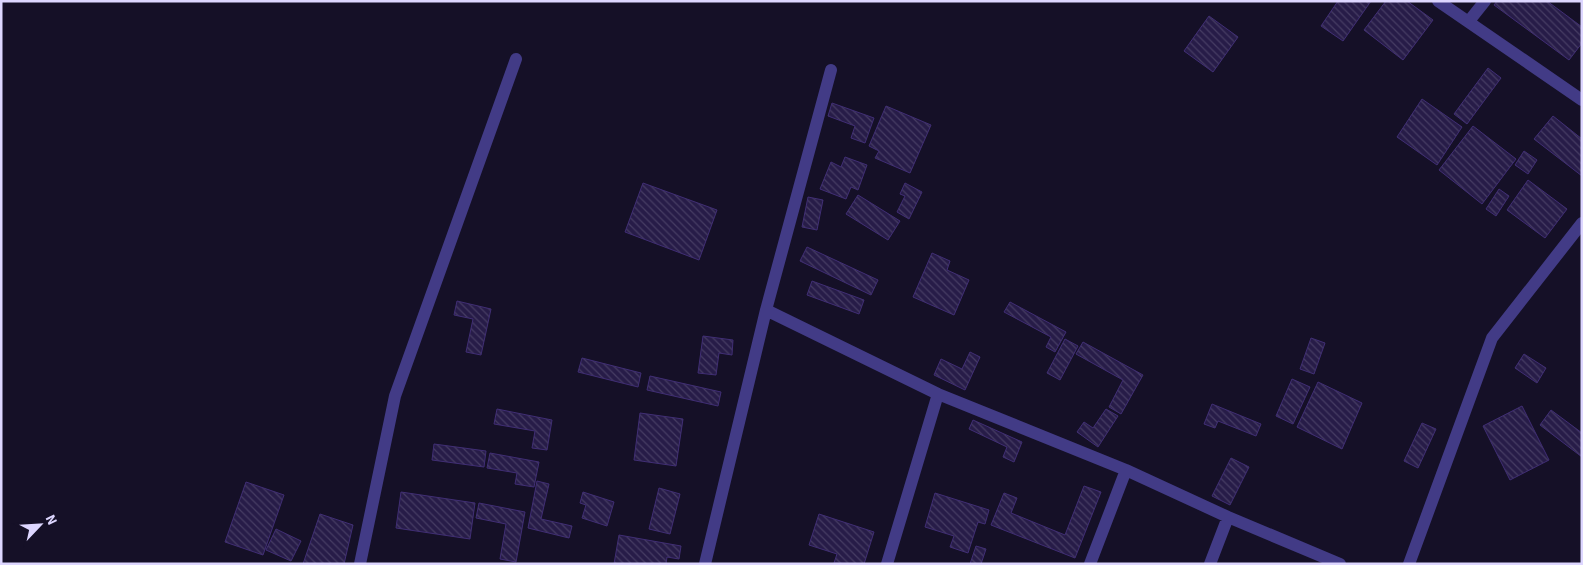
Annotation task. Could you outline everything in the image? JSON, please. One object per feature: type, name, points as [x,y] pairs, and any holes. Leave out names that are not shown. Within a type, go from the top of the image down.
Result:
[{"type":"street","points":[[1438,1],[1582,100]]},
{"type":"street","points":[[1469,21],[1485,1]]},
{"type":"street","points":[[360,564],[395,396],[516,59]]},
{"type":"street","points":[[705,564],[766,310],[831,70]]},
{"type":"street","points":[[1409,564],[1492,338],[1582,223]]},
{"type":"street","points":[[766,310],[938,394],[1126,470],[1228,517],[1340,564]]},
{"type":"street","points":[[887,564],[938,394]]},
{"type":"street","points":[[1090,564],[1126,470]]},
{"type":"street","points":[[1210,564],[1228,517]]},
{"type":"building","points":[[1338,1],[1371,1],[1343,41],[1321,26]]},
{"type":"building","points":[[1386,1],[1407,1],[1433,20],[1403,60],[1364,30]]},
{"type":"building","points":[[1497,1],[1547,1],[1582,27],[1582,43],[1569,60],[1494,5]]},
{"type":"building","points":[[1209,16],[1238,37],[1213,72],[1184,51]]},
{"type":"building","points":[[1488,68],[1501,78],[1467,124],[1454,114]]},
{"type":"building","points":[[1422,99],[1462,127],[1437,165],[1397,137]]},
{"type":"building","points":[[832,103],[874,118],[865,143],[851,138],[855,126],[828,116]]},
{"type":"building","points":[[886,106],[931,125],[910,173],[875,158],[879,151],[869,146]]},
{"type":"building","points":[[1553,116],[1582,139],[1582,176],[1534,139]]},
{"type":"building","points":[[1473,126],[1516,159],[1482,204],[1439,170]]},
{"type":"building","points":[[1524,151],[1537,160],[1528,174],[1515,165]]},
{"type":"building","points":[[845,157],[867,165],[858,190],[851,187],[846,199],[820,189],[831,162],[841,167]]},
{"type":"building","points":[[1528,180],[1567,209],[1545,238],[1507,210]]},
{"type":"building","points":[[643,183],[717,210],[699,260],[625,232]]},
{"type":"building","points":[[905,183],[922,192],[909,219],[897,212],[905,196],[900,194]]},
{"type":"building","points":[[1499,189],[1509,196],[1496,216],[1486,209]]},
{"type":"building","points":[[858,195],[900,221],[888,240],[846,214]]},
{"type":"building","points":[[808,197],[823,200],[817,230],[802,227]]},
{"type":"building","points":[[807,247],[878,280],[871,295],[800,261]]},
{"type":"building","points":[[932,253],[950,261],[947,270],[969,280],[954,315],[913,297]]},
{"type":"building","points":[[812,281],[864,300],[859,314],[807,295]]},
{"type":"building","points":[[457,301],[491,309],[481,355],[466,352],[473,319],[454,315]]},
{"type":"building","points":[[1010,302],[1066,332],[1055,352],[1046,347],[1051,337],[1004,312]]},
{"type":"building","points":[[703,336],[733,340],[732,355],[719,353],[716,375],[698,373]]},
{"type":"building","points":[[1311,338],[1325,343],[1314,374],[1300,369]]},
{"type":"building","points":[[1065,339],[1078,346],[1060,380],[1047,373]]},
{"type":"building","points":[[1083,342],[1143,375],[1121,414],[1109,407],[1123,380],[1076,354]]},
{"type":"building","points":[[970,352],[980,357],[965,390],[934,375],[941,359],[962,369]]},
{"type":"building","points":[[1524,354],[1546,368],[1537,383],[1515,368]]},
{"type":"building","points":[[582,358],[641,373],[638,387],[578,372]]},
{"type":"building","points":[[650,376],[721,392],[718,406],[647,390]]},
{"type":"building","points":[[1292,379],[1310,387],[1293,424],[1276,416]]},
{"type":"building","points":[[1318,382],[1362,403],[1342,449],[1297,427]]},
{"type":"building","points":[[1212,404],[1261,424],[1256,436],[1218,421],[1215,428],[1204,424]]},
{"type":"building","points":[[1522,406],[1549,460],[1510,480],[1483,426]]},
{"type":"building","points":[[497,409],[552,420],[547,450],[532,448],[535,431],[494,424]]},
{"type":"building","points":[[1106,409],[1118,416],[1098,447],[1077,432],[1084,422],[1093,428]]},
{"type":"building","points":[[1551,410],[1582,433],[1582,457],[1540,425]]},
{"type":"building","points":[[640,413],[683,419],[676,466],[634,460]]},
{"type":"building","points":[[973,420],[1022,442],[1014,462],[1003,457],[1007,447],[969,429]]},
{"type":"building","points":[[1422,423],[1436,429],[1418,468],[1404,461]]},
{"type":"building","points":[[434,444],[486,451],[484,467],[432,460]]},
{"type":"building","points":[[490,453],[539,462],[534,487],[515,484],[517,473],[487,468]]},
{"type":"building","points":[[1231,458],[1249,467],[1230,505],[1212,496]]},
{"type":"building","points":[[537,481],[549,484],[541,519],[572,526],[569,538],[528,528]]},
{"type":"building","points":[[246,482],[284,495],[263,555],[225,542]]},
{"type":"building","points":[[1084,486],[1101,492],[1075,558],[991,525],[1004,493],[1017,498],[1011,513],[1065,535]]},
{"type":"building","points":[[659,488],[680,494],[670,534],[649,529]]},
{"type":"building","points":[[401,492],[475,503],[470,539],[396,528]]},
{"type":"building","points":[[583,492],[614,502],[607,526],[582,518],[586,505],[580,503]]},
{"type":"building","points":[[935,493],[989,510],[985,524],[978,522],[968,553],[950,547],[954,536],[925,527]]},
{"type":"building","points":[[479,503],[525,512],[516,562],[500,559],[506,524],[476,518]]},
{"type":"building","points":[[320,514],[353,525],[344,564],[303,564]]},
{"type":"building","points":[[819,514],[874,532],[864,564],[834,563],[837,554],[809,545]]},
{"type":"building","points":[[276,529],[301,541],[291,561],[266,550]]},
{"type":"building","points":[[619,535],[681,546],[679,559],[667,557],[666,564],[614,564]]},
{"type":"building","points":[[976,546],[986,549],[981,564],[970,564]]}]
